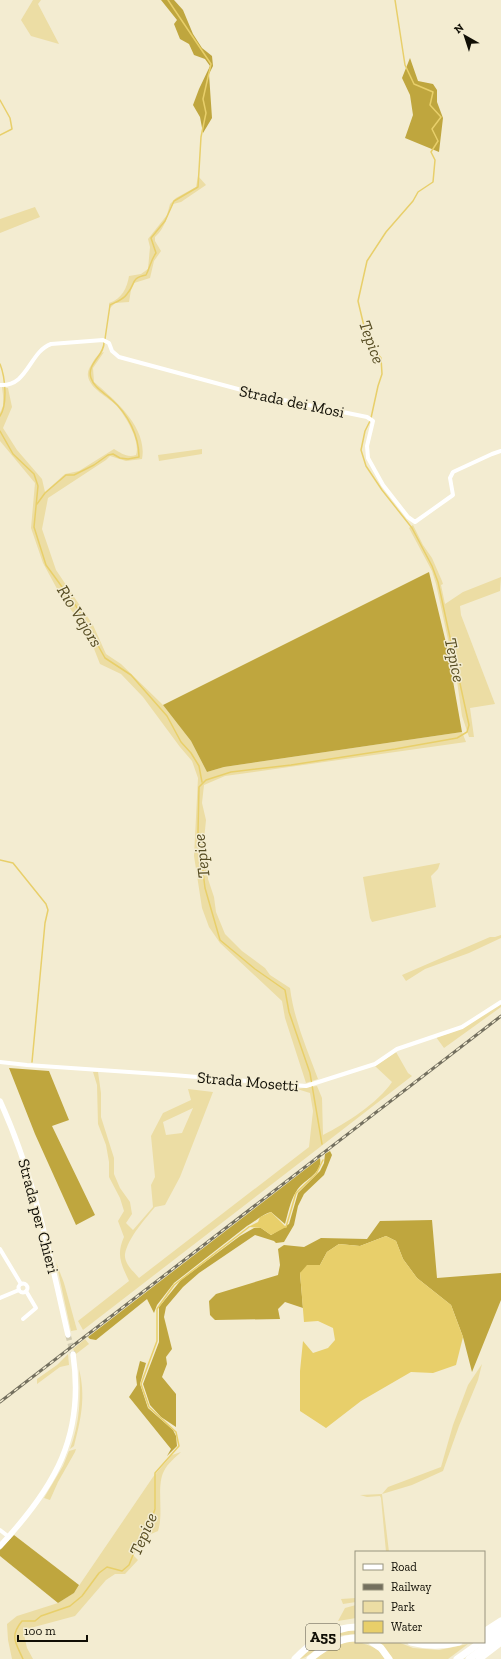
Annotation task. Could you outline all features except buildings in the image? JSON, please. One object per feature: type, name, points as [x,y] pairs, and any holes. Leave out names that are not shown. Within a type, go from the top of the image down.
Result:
[{"type":"highway","points":[[485,1631],[501,1621]]},
{"type":"highway","name":"A55","points":[[295,1659],[318,1639],[336,1631],[355,1627]]},
{"type":"highway","points":[[485,1639],[501,1627]]},
{"type":"highway","points":[[469,1659],[501,1635]]},
{"type":"highway","name":"A55","points":[[310,1659],[318,1652],[335,1642],[348,1638],[355,1638]]},
{"type":"highway","points":[[480,1659],[501,1642]]},
{"type":"highway","points":[[373,1643],[380,1648],[389,1659]]},
{"type":"highway","points":[[416,1643],[439,1645],[452,1643]]},
{"type":"highway","points":[[457,1659],[480,1643]]},
{"type":"main road","name":"Strada per Chieri","points":[[0,1101],[20,1151],[32,1188],[48,1244],[68,1335]]},
{"type":"main road","points":[[0,1546],[9,1537],[47,1487],[58,1468],[66,1448],[73,1421],[76,1396],[76,1378],[73,1354]]},
{"type":"street","name":"Strada dei Mosi","points":[[0,385],[16,382],[22,377],[37,355],[46,346],[51,344],[103,340],[109,343],[112,351],[119,357],[264,396],[368,417],[374,421],[367,446],[368,458],[383,485],[411,520],[415,522],[453,495],[450,478],[453,472],[501,451]]},
{"type":"street","name":"Strada Mosetti","points":[[0,1062],[173,1074],[306,1086],[365,1069],[397,1049],[462,1027],[501,1002]]},
{"type":"street","points":[[0,1250],[21,1284]]},
{"type":"street","points":[[21,1284],[25,1283],[27,1285],[28,1288],[26,1292]]},
{"type":"street","points":[[19,1290],[19,1286],[21,1284]]},
{"type":"street","points":[[0,1298],[19,1290],[26,1292],[36,1308],[23,1319]]},
{"type":"street","points":[[0,1530],[9,1537]]},
{"type":"green space","points":[[33,0],[41,0],[38,4],[59,44],[31,36],[21,20]]},
{"type":"green space","points":[[198,176],[206,185],[181,202],[173,204],[164,226],[155,237],[155,241],[161,251],[154,261],[150,278],[134,283],[129,302],[115,303],[110,308],[109,303],[121,296],[127,285],[129,276],[141,274],[148,269],[150,247],[148,239],[167,215],[170,204],[176,198],[196,187]]},
{"type":"green space","points":[[35,207],[40,217],[0,233],[0,219]]},
{"type":"green space","points":[[104,352],[93,368],[94,382],[120,406],[135,426],[140,436],[143,448],[142,459],[126,461],[110,456],[48,498],[42,529],[56,570],[93,625],[106,654],[121,664],[163,705],[191,741],[207,772],[224,767],[462,732],[466,742],[225,776],[204,785],[202,803],[206,820],[204,840],[208,860],[208,879],[214,897],[216,912],[225,934],[242,951],[265,968],[270,975],[290,988],[298,1023],[318,1079],[306,1083],[285,1018],[282,1001],[220,943],[209,927],[202,908],[194,856],[198,778],[192,761],[143,697],[121,674],[100,664],[87,631],[62,598],[43,563],[31,528],[35,483],[0,441],[0,413],[3,406],[2,387],[8,388],[12,407],[3,428],[17,450],[42,479],[45,492],[65,474],[79,471],[114,449],[127,455],[136,455],[137,449],[134,436],[124,415],[116,405],[96,389],[89,381],[89,369],[95,359]]},
{"type":"green space","points":[[202,449],[202,454],[159,461],[158,455]]},
{"type":"green space","points":[[413,525],[423,545],[432,558],[442,581],[443,584],[441,585],[445,604],[463,592],[501,577],[500,591],[460,606],[461,615],[495,704],[470,708],[474,737],[469,737],[462,716],[457,681],[436,584],[432,571],[409,528]]},
{"type":"green space","points":[[440,863],[438,869],[431,876],[436,907],[372,922],[363,877]]},
{"type":"green space","points":[[501,935],[501,938],[469,953],[425,969],[406,981],[402,975],[490,937]]},
{"type":"green space","points":[[501,1004],[501,1007],[444,1048],[436,1037],[450,1033]]},
{"type":"green space","points":[[396,1052],[408,1073],[412,1076],[83,1330],[78,1321],[129,1281],[120,1259],[120,1249],[124,1237],[118,1221],[124,1211],[120,1198],[109,1177],[109,1162],[106,1145],[98,1124],[97,1085],[93,1072],[98,1072],[101,1093],[101,1117],[114,1158],[114,1174],[120,1188],[130,1202],[132,1214],[126,1223],[133,1230],[153,1207],[151,1185],[155,1177],[151,1136],[163,1113],[191,1100],[188,1089],[213,1092],[180,1177],[165,1205],[155,1207],[137,1229],[127,1248],[125,1254],[126,1261],[129,1267],[139,1278],[309,1147],[313,1111],[310,1093],[297,1089],[317,1086],[322,1098],[323,1135],[351,1119],[370,1105],[386,1090],[392,1082],[375,1066]],"holes":[[[193,1108],[182,1133],[166,1135],[163,1122]]]},
{"type":"green space","points":[[56,1262],[64,1283],[77,1330],[71,1331]]},
{"type":"green space","points":[[85,1339],[89,1344],[76,1354],[73,1349]]},
{"type":"green space","points":[[68,1354],[69,1365],[60,1367],[37,1384],[37,1379],[57,1365]]},
{"type":"green space","points":[[482,1364],[478,1380],[459,1426],[443,1471],[412,1485],[382,1494],[388,1487],[441,1467],[453,1425],[468,1385]]},
{"type":"green space","points":[[79,1369],[82,1389],[82,1408],[74,1446],[70,1449],[78,1419],[80,1389]]},
{"type":"green space","points":[[76,1449],[50,1500],[44,1498],[63,1466],[69,1451]]},
{"type":"green space","points":[[181,1452],[165,1468],[160,1492],[160,1524],[158,1531],[144,1537],[133,1555],[138,1560],[125,1574],[115,1574],[106,1580],[75,1616],[23,1630],[27,1648],[33,1659],[12,1659],[8,1640],[7,1624],[17,1616],[58,1603],[74,1593],[153,1477],[172,1455]]},
{"type":"green space","points":[[382,1494],[389,1551],[386,1551],[380,1496],[367,1497],[360,1495]]},
{"type":"green space","points":[[355,1598],[355,1602],[343,1604],[341,1599]]},
{"type":"green space","points":[[355,1605],[355,1618],[338,1621],[345,1608]]},
{"type":"green space","points":[[348,1630],[355,1630],[355,1634],[330,1638],[306,1657],[298,1659],[323,1639]]},
{"type":"green space","points":[[355,1641],[355,1643],[362,1643],[375,1648],[385,1659],[314,1659],[334,1647]]},
{"type":"green space","points":[[378,1643],[400,1643],[413,1648],[439,1650],[468,1644],[448,1659],[393,1659],[383,1646]]},
{"type":"shaded area","points":[[161,0],[174,0],[183,10],[193,34],[202,48],[212,56],[213,66],[209,74],[212,118],[203,133],[200,117],[193,105],[210,66],[205,59],[194,55],[189,44],[180,39],[174,24],[177,20]]},
{"type":"shaded area","points":[[410,58],[418,81],[433,84],[437,90],[437,102],[443,118],[439,152],[405,138],[413,115],[410,95],[402,78]]},
{"type":"shaded area","points":[[429,572],[447,647],[462,732],[224,767],[207,772],[191,741],[163,705]]},
{"type":"shaded area","points":[[9,1068],[49,1071],[69,1120],[52,1126],[95,1215],[76,1225],[35,1134]]},
{"type":"shaded area","points":[[330,1151],[332,1155],[324,1175],[304,1194],[298,1206],[294,1225],[284,1242],[276,1243],[255,1235],[199,1273],[183,1287],[166,1307],[164,1317],[172,1349],[166,1357],[167,1364],[162,1377],[176,1394],[176,1427],[161,1417],[150,1405],[143,1384],[159,1342],[159,1307],[181,1280],[240,1236],[254,1228],[261,1228],[271,1235],[289,1224],[298,1193],[320,1171],[324,1163],[325,1154]]},
{"type":"shaded area","points":[[320,1158],[320,1164],[316,1173],[299,1188],[294,1196],[285,1224],[271,1212],[264,1215],[247,1226],[174,1283],[157,1305],[154,1313],[147,1299],[96,1340],[88,1337]]},
{"type":"shaded area","points":[[432,1220],[437,1278],[501,1273],[501,1300],[472,1372],[463,1337],[451,1305],[417,1278],[403,1259],[396,1241],[386,1236],[360,1246],[339,1244],[327,1252],[320,1265],[300,1273],[303,1308],[285,1302],[278,1309],[280,1319],[215,1320],[210,1315],[209,1301],[216,1294],[278,1275],[280,1265],[278,1249],[284,1245],[304,1247],[321,1238],[367,1239],[380,1221]]},
{"type":"shaded area","points":[[140,1361],[146,1363],[140,1384],[148,1408],[173,1430],[176,1436],[177,1446],[167,1456],[171,1449],[129,1397],[137,1385],[136,1377]]},
{"type":"shaded area","points":[[14,1535],[79,1585],[74,1593],[58,1603],[0,1556],[0,1550]]},
{"type":"water","points":[[271,1212],[286,1227],[271,1235],[261,1228],[248,1227],[258,1222],[260,1217]]},
{"type":"water","points":[[386,1236],[396,1241],[403,1259],[417,1278],[451,1305],[463,1337],[456,1365],[433,1373],[411,1372],[361,1401],[326,1428],[300,1411],[300,1371],[303,1341],[313,1353],[328,1348],[335,1340],[333,1328],[318,1321],[304,1322],[300,1273],[307,1265],[320,1265],[327,1252],[339,1244],[360,1246]]},
{"type":"waterway","points":[[105,339],[110,305],[119,301],[125,296],[135,280],[146,275],[156,253],[151,238],[165,221],[174,201],[198,187],[201,137],[206,113],[203,99],[211,64],[168,0]]},
{"type":"waterway","name":"Tepice","points":[[371,418],[382,374],[381,358],[368,343],[358,301],[367,261],[386,232],[413,201],[418,192],[433,182],[435,160],[431,152],[438,141],[432,129],[441,117],[430,105],[433,92],[414,84],[405,65],[395,0]]},
{"type":"waterway","points":[[0,100],[10,118],[12,129],[0,135]]},
{"type":"waterway","points":[[37,504],[45,493],[66,475],[74,475],[94,465],[108,455],[113,454],[120,458],[128,459],[139,457],[135,433],[128,419],[118,406],[92,382],[90,373],[91,368],[102,351],[104,342]]},
{"type":"waterway","points":[[0,364],[5,390],[3,411],[0,416]]},
{"type":"waterway","name":"Tepice","points":[[322,1144],[310,1073],[289,1012],[285,990],[255,969],[220,940],[205,888],[198,832],[199,787],[206,780],[231,772],[291,765],[395,749],[457,738],[467,732],[469,725],[438,582],[432,566],[412,528],[382,490],[366,466],[361,450],[365,431],[370,421]]},
{"type":"waterway","name":"Rio Vajors","points":[[0,431],[13,454],[34,474],[38,486],[34,527],[46,565],[76,606],[105,658],[131,675],[167,716],[181,742],[191,753],[199,766],[202,782]]},
{"type":"waterway","points":[[0,860],[13,863],[46,904],[48,910],[45,923],[32,1062]]},
{"type":"waterway","name":"Tepice","points":[[285,1227],[296,1193],[316,1174],[323,1160]]},
{"type":"waterway","name":"Tepice","points":[[23,1659],[15,1640],[16,1631],[22,1621],[35,1621],[41,1616],[70,1606],[82,1596],[99,1573],[107,1567],[122,1571],[129,1565],[137,1545],[147,1532],[155,1509],[155,1473],[179,1446],[176,1432],[149,1407],[141,1384],[157,1341],[157,1309],[174,1285],[249,1227]]},
{"type":"tunnel","points":[[68,1335],[73,1354]]},
{"type":"railway","points":[[0,1402],[501,1016]]}]
